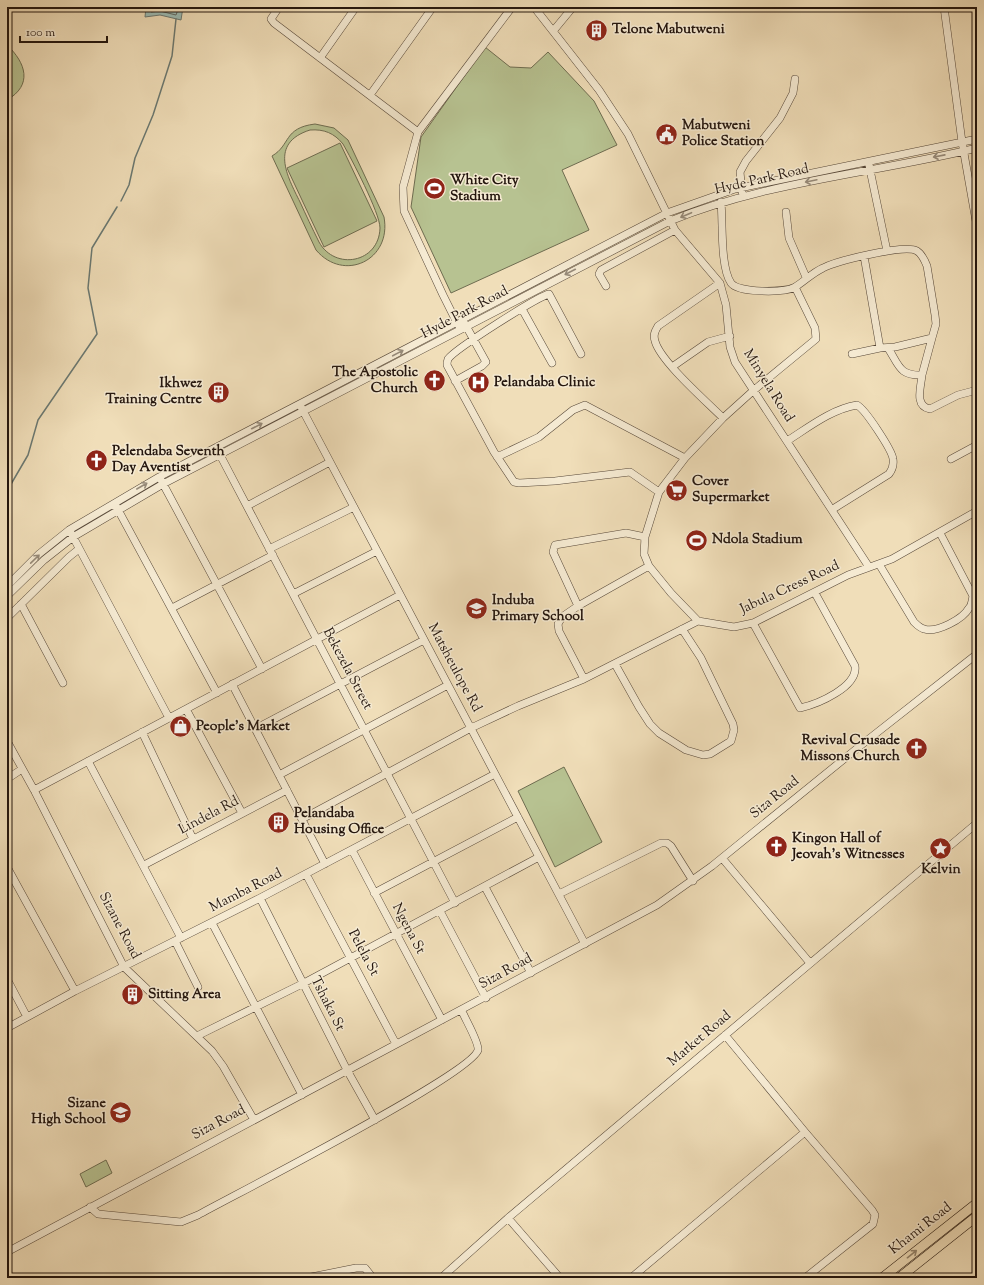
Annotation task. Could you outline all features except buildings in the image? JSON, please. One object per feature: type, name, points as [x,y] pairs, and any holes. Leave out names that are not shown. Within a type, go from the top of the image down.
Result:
[{"type":"main road","name":"Khami Road","points":[[882,1278],[977,1203]]},
{"type":"main road","name":"Khami Road","points":[[899,1278],[977,1216]]},
{"type":"street","points":[[279,7],[271,19],[274,23],[418,132]]},
{"type":"street","points":[[320,58],[356,7]]},
{"type":"street","points":[[370,95],[433,7]]},
{"type":"street","points":[[455,381],[482,366],[486,362],[474,339],[464,329],[442,295],[404,211],[403,187],[418,132],[512,7]]},
{"type":"street","name":"Minyela Road","points":[[534,7],[554,30],[599,90],[628,134],[675,230],[720,283],[726,305],[732,355],[833,509],[869,567]]},
{"type":"street","points":[[554,30],[573,7]]},
{"type":"street","points":[[944,7],[962,142],[977,227]]},
{"type":"street","points":[[743,196],[740,172],[746,161],[780,118],[793,93],[795,79]]},
{"type":"street","name":"Hyde Park Road","points":[[7,586],[39,554],[69,530],[159,476],[216,447],[301,408],[464,329],[552,281],[670,222],[721,202],[743,196],[977,139]]},
{"type":"street","name":"Hyde Park Road","points":[[7,596],[44,560],[73,537],[118,510],[460,321],[667,213],[707,198],[741,188],[869,165],[977,148]]},
{"type":"street","points":[[869,165],[887,251]]},
{"type":"street","points":[[721,202],[725,266],[732,285],[738,289],[771,291],[784,290],[795,287],[806,277],[831,265],[887,251],[906,249],[917,251],[924,259],[927,266],[936,315],[932,338],[922,375],[919,398],[921,404],[930,409],[958,395],[977,390]]},
{"type":"street","points":[[786,212],[790,238],[806,277]]},
{"type":"street","points":[[606,286],[599,274],[601,270],[675,230]]},
{"type":"street","points":[[864,256],[884,348],[904,373],[910,376],[922,375]]},
{"type":"street","points":[[720,283],[658,326],[655,330],[654,339],[672,367],[723,418]]},
{"type":"street","points":[[302,819],[471,728],[518,706],[584,679],[698,621],[671,593],[649,566],[644,554],[645,537],[659,492],[685,458],[723,418],[754,390],[816,339],[815,328],[795,287]]},
{"type":"street","points":[[580,354],[551,296],[546,295],[474,339],[447,362],[455,381],[497,457],[511,479],[519,483],[555,481],[630,472],[659,492]]},
{"type":"street","points":[[522,309],[552,363]]},
{"type":"street","points":[[672,367],[708,342],[730,336]]},
{"type":"street","points":[[852,354],[932,338]]},
{"type":"street","points":[[787,441],[825,417],[848,406],[857,404],[867,414],[892,455],[893,467],[889,474],[833,509]]},
{"type":"street","points":[[497,457],[539,437],[573,410],[585,405],[685,458]]},
{"type":"street","name":"Matsheulope Rd","points":[[301,408],[586,944]]},
{"type":"street","points":[[951,459],[977,445]]},
{"type":"street","name":"Bekezela Street","points":[[216,447],[455,903]]},
{"type":"street","points":[[247,506],[330,462]]},
{"type":"street","points":[[159,476],[262,669]]},
{"type":"street","points":[[114,502],[217,693]]},
{"type":"street","points":[[172,608],[354,507]]},
{"type":"street","name":"Jabula Cress Road","points":[[698,621],[734,627],[753,623],[869,567],[892,559],[977,511]]},
{"type":"street","points":[[69,530],[169,718]]},
{"type":"street","points":[[578,606],[553,552],[555,545],[626,533],[645,537]]},
{"type":"street","points":[[879,564],[914,622],[919,627],[925,630],[932,630],[947,625],[971,607],[973,596],[940,533]]},
{"type":"street","points":[[7,618],[79,549]]},
{"type":"street","points":[[293,594],[377,550]]},
{"type":"street","points":[[584,679],[559,632],[558,624],[562,617],[578,606],[649,566]]},
{"type":"street","points":[[753,623],[800,708],[821,701],[846,686],[852,679],[856,670],[815,593]]},
{"type":"street","points":[[34,790],[400,595]]},
{"type":"street","points":[[21,604],[64,683]]},
{"type":"street","points":[[615,664],[638,707],[654,728],[686,750],[703,755],[710,754],[731,741],[734,730],[733,724],[701,658],[682,629]]},
{"type":"street","points":[[256,729],[424,640]]},
{"type":"street","name":"Siza Road","points":[[7,1252],[396,1044],[462,1011],[657,905],[693,881],[977,654]]},
{"type":"street","points":[[232,684],[325,864]]},
{"type":"street","points":[[279,775],[448,685]]},
{"type":"street","points":[[186,709],[242,813]]},
{"type":"street","points":[[142,732],[193,839]]},
{"type":"street","name":"Sizane Road","points":[[7,741],[34,790],[124,967],[140,985],[197,1036],[223,1066],[254,1120]]},
{"type":"street","points":[[88,761],[144,865],[198,987]]},
{"type":"street","points":[[7,779],[22,769]]},
{"type":"street","name":"Mamba Road","points":[[7,1028],[75,991],[212,923],[495,774]]},
{"type":"street","name":"Lindela Rd","points":[[144,865],[287,790]]},
{"type":"street","points":[[374,893],[518,817]]},
{"type":"street","name":"Market Road","points":[[441,1278],[508,1218],[977,823]]},
{"type":"street","points":[[559,894],[661,843],[667,843],[671,846],[693,881]]},
{"type":"street","name":"Ngena St","points":[[352,850],[442,1020]]},
{"type":"street","points":[[197,1036],[302,984],[539,857]]},
{"type":"street","points":[[722,858],[810,963]]},
{"type":"street","points":[[7,867],[75,991]]},
{"type":"street","name":"Pelela St","points":[[306,874],[396,1044]]},
{"type":"street","points":[[485,887],[531,973]]},
{"type":"street","name":"Tshaka St","points":[[260,898],[302,984],[375,1120]]},
{"type":"street","points":[[440,911],[486,998]]},
{"type":"street","points":[[212,923],[302,1095]]},
{"type":"street","points":[[7,979],[27,1017]]},
{"type":"street","points":[[90,1207],[98,1214],[181,1222],[198,1215],[375,1120],[448,1077],[475,1055],[478,1050],[477,1044],[462,1011]]},
{"type":"street","points":[[725,1035],[872,1210],[875,1220],[874,1224],[805,1278]]},
{"type":"street","points":[[631,1278],[805,1132]]},
{"type":"street","points":[[508,1218],[560,1278]]},
{"type":"street","points":[[306,1278],[356,1268],[365,1268],[373,1278]]},
{"type":"green space","points":[[7,45],[19,59],[24,74],[21,88],[7,100]]},
{"type":"green space","name":"White City Stadium","points":[[485,47],[510,67],[531,68],[548,52],[594,101],[617,145],[562,170],[589,230],[451,293],[411,207],[421,137]]},
{"type":"green space","points":[[315,124],[334,128],[348,140],[384,217],[385,232],[381,245],[373,255],[364,262],[352,265],[340,265],[327,260],[316,250],[272,156],[278,152],[292,133],[305,126]],"holes":[[[310,130],[328,132],[343,144],[364,186],[379,221],[380,228],[378,240],[372,249],[355,259],[345,260],[335,257],[326,251],[319,242],[290,182],[285,161],[285,152],[289,143],[297,136]]]},
{"type":"green space","points":[[340,143],[377,221],[324,247],[287,168]]},
{"type":"green space","points":[[564,767],[602,842],[555,867],[518,791]]},
{"type":"green space","points":[[106,1160],[112,1173],[86,1187],[80,1174]]},
{"type":"water","points":[[146,7],[183,7],[181,20],[160,15],[145,17]]},
{"type":"waterway","points":[[121,201],[129,185],[135,158],[153,115],[172,56],[176,19]]},
{"type":"waterway","points":[[7,491],[28,455],[38,420],[97,334],[88,288],[92,248],[117,207]]},
{"type":"place","name":"Telone Mabutweni","points":[[597,30]]},
{"type":"place","name":"Mabutweni Police Station","points":[[666,134]]},
{"type":"place","name":"White City Stadium","points":[[435,189]]},
{"type":"place","name":"The Apostolic Church","points":[[434,381]]},
{"type":"place","name":"Pelandaba Clinic","points":[[479,383]]},
{"type":"place","name":"Ikhwez Training Centre","points":[[218,392]]},
{"type":"place","name":"Pelendaba Seventh Day Aventist","points":[[97,460]]},
{"type":"place","name":"Cover Supermarket","points":[[676,490]]},
{"type":"place","name":"Ndola Stadium","points":[[696,540]]},
{"type":"place","name":"Induba Primary School","points":[[477,609]]},
{"type":"place","name":"People's Market","points":[[181,727]]},
{"type":"place","name":"Revival Crusade Missons Church","points":[[916,749]]},
{"type":"place","name":"Pelandaba Housing Office","points":[[278,822]]},
{"type":"place","name":"Kingon Hall of Jeovah's Witnesses","points":[[777,847]]},
{"type":"place","name":"Kelvin","points":[[941,848]]},
{"type":"place","name":"Sitting Area","points":[[132,995]]},
{"type":"place","name":"Sizane High School","points":[[121,1112]]}]
